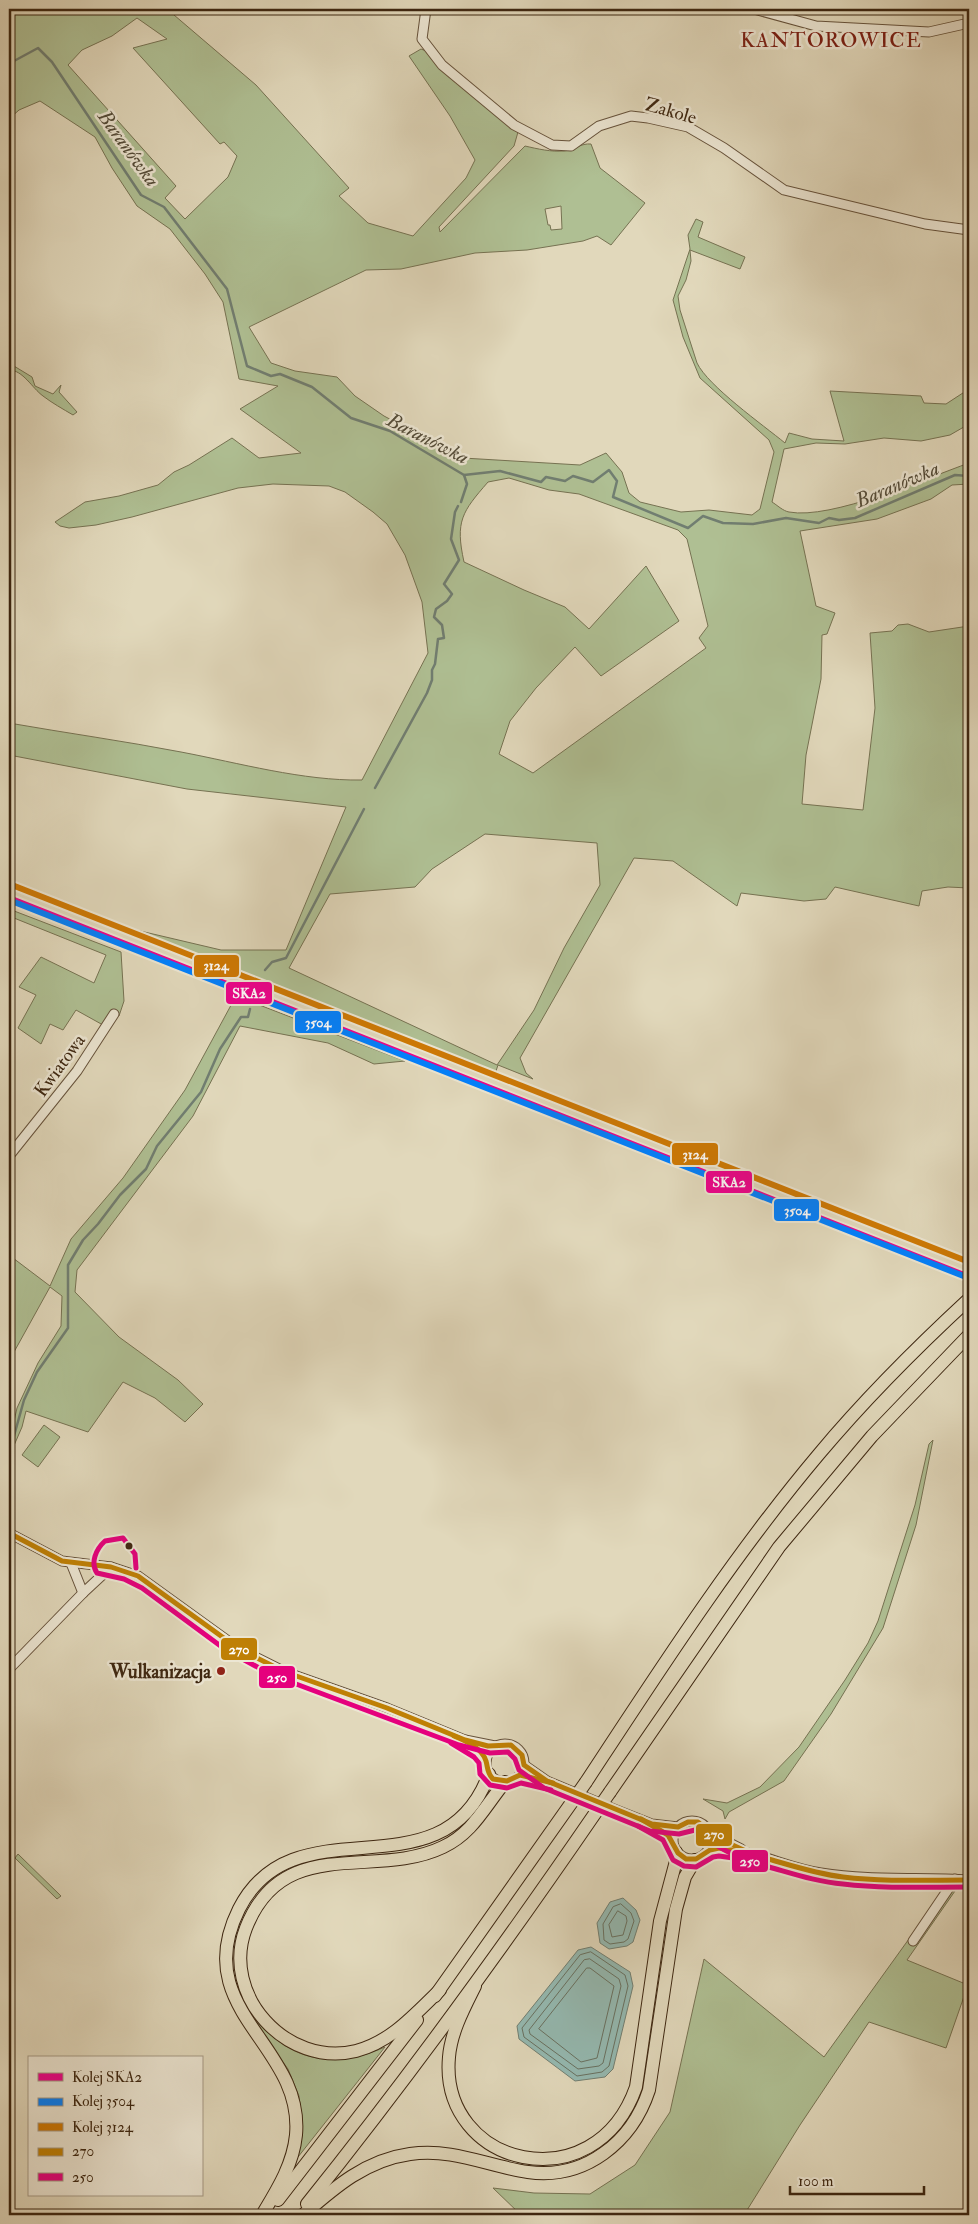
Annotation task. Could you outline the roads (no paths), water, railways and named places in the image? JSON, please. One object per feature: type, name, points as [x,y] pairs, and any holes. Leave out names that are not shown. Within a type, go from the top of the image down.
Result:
[{"type":"highway","points":[[264,2215],[354,2103],[440,1990],[586,1782],[706,1605],[774,1510],[850,1418],[969,1299]]},
{"type":"highway","points":[[298,2215],[389,2100],[475,1986],[784,1540],[872,1436],[969,1335]]},
{"type":"highway","points":[[264,2215],[289,2162],[296,2136],[296,2119],[294,2104],[284,2075],[246,2022],[230,1986],[227,1948],[234,1920],[240,1907],[266,1876],[287,1862],[301,1856],[325,1850],[406,1844],[442,1832],[467,1812],[489,1774]]},
{"type":"highway","points":[[440,1990],[395,2032],[373,2045],[355,2051],[339,2053],[307,2049],[283,2037],[270,2027],[252,2003],[245,1985],[241,1963],[246,1930],[259,1903],[269,1892],[282,1881],[304,1870],[325,1864],[406,1858],[433,1852],[444,1847],[469,1829],[505,1782]]},
{"type":"highway","points":[[475,1986],[454,2035],[449,2058],[453,2094],[468,2122],[490,2143],[505,2152],[525,2158],[559,2158],[576,2154],[594,2145],[619,2121],[636,2087],[660,1921],[676,1861],[674,1846]]},
{"type":"highway","points":[[303,2215],[344,2180],[368,2166],[396,2157],[419,2153],[446,2154],[473,2158],[520,2171],[552,2173],[583,2166],[619,2142],[638,2117],[649,2090],[676,1909],[685,1877],[695,1860]]},
{"type":"street","name":"Zakole","points":[[426,9],[422,39],[442,65],[514,125],[552,145],[571,146],[600,126],[631,116],[648,118],[688,128],[724,148],[784,190],[926,224],[969,230]]},
{"type":"street","points":[[754,9],[816,26],[929,32],[969,23]]},
{"type":"street","name":"Kwiatowa","points":[[9,1156],[77,1070],[114,1014]]},
{"type":"street","points":[[9,1533],[52,1557],[71,1563],[128,1571],[151,1584],[213,1631],[260,1661],[465,1740],[495,1746],[506,1744],[515,1747],[522,1755],[524,1766],[520,1775],[513,1780],[498,1781],[489,1774],[486,1760],[465,1740]]},
{"type":"street","points":[[71,1563],[83,1592]]},
{"type":"street","points":[[9,1669],[83,1592],[111,1568]]},
{"type":"street","points":[[486,1760],[495,1746]]},
{"type":"street","points":[[524,1766],[546,1781]]},
{"type":"street","points":[[520,1775],[546,1781],[652,1824],[678,1827],[688,1822],[698,1822],[710,1832],[746,1852]]},
{"type":"street","points":[[652,1824],[687,1859],[695,1860],[710,1850],[726,1849],[746,1852],[813,1872],[844,1877],[969,1880]]},
{"type":"street","points":[[674,1846],[678,1827]]},
{"type":"street","points":[[710,1832],[712,1844],[710,1850]]},
{"type":"street","points":[[913,1941],[955,1879]]},
{"type":"water","points":[[623,1898],[636,1910],[640,1920],[633,1942],[627,1946],[609,1949],[600,1943],[597,1923],[610,1902]]},
{"type":"water","points":[[591,1947],[630,1972],[633,1986],[613,2069],[605,2077],[575,2081],[519,2039],[517,2026],[578,1950]]},
{"type":"waterway","name":"Baranówka","points":[[9,88],[12,87],[14,61],[38,48],[52,62],[141,195],[164,207],[227,289],[247,366],[271,376],[280,374],[312,387],[351,418],[390,431],[464,475],[500,471],[541,482],[546,477],[565,481],[573,476],[593,482],[609,470],[617,481],[613,497],[688,528],[703,516],[723,523],[753,524],[786,518],[819,523],[829,518],[839,520],[855,518],[955,475],[969,476]]},
{"type":"waterway","points":[[461,502],[467,484],[464,475]]},
{"type":"waterway","points":[[375,788],[427,693],[432,680],[438,639],[444,638],[442,625],[434,617],[436,609],[447,601],[452,594],[444,584],[459,560],[451,539],[455,512],[458,506]]},
{"type":"waterway","points":[[265,970],[272,962],[286,958],[364,809]]},
{"type":"waterway","points":[[9,1450],[24,1400],[37,1372],[68,1328],[68,1265],[83,1240],[120,1195],[146,1169],[157,1146],[201,1092],[220,1049],[241,1017],[248,1017],[250,1009]]},
{"type":"rail line","name":"3124","points":[[12,885],[969,1262]]},
{"type":"rail line","name":"SKA2","points":[[9,898],[969,1277]]},
{"type":"rail line","name":"3504","points":[[9,900],[966,1277]]},
{"type":"place","name":"Wulkanizacja","points":[[221,1671]]},
{"type":"district","name":"KANTOROWICE","points":[[831,40]]}]
